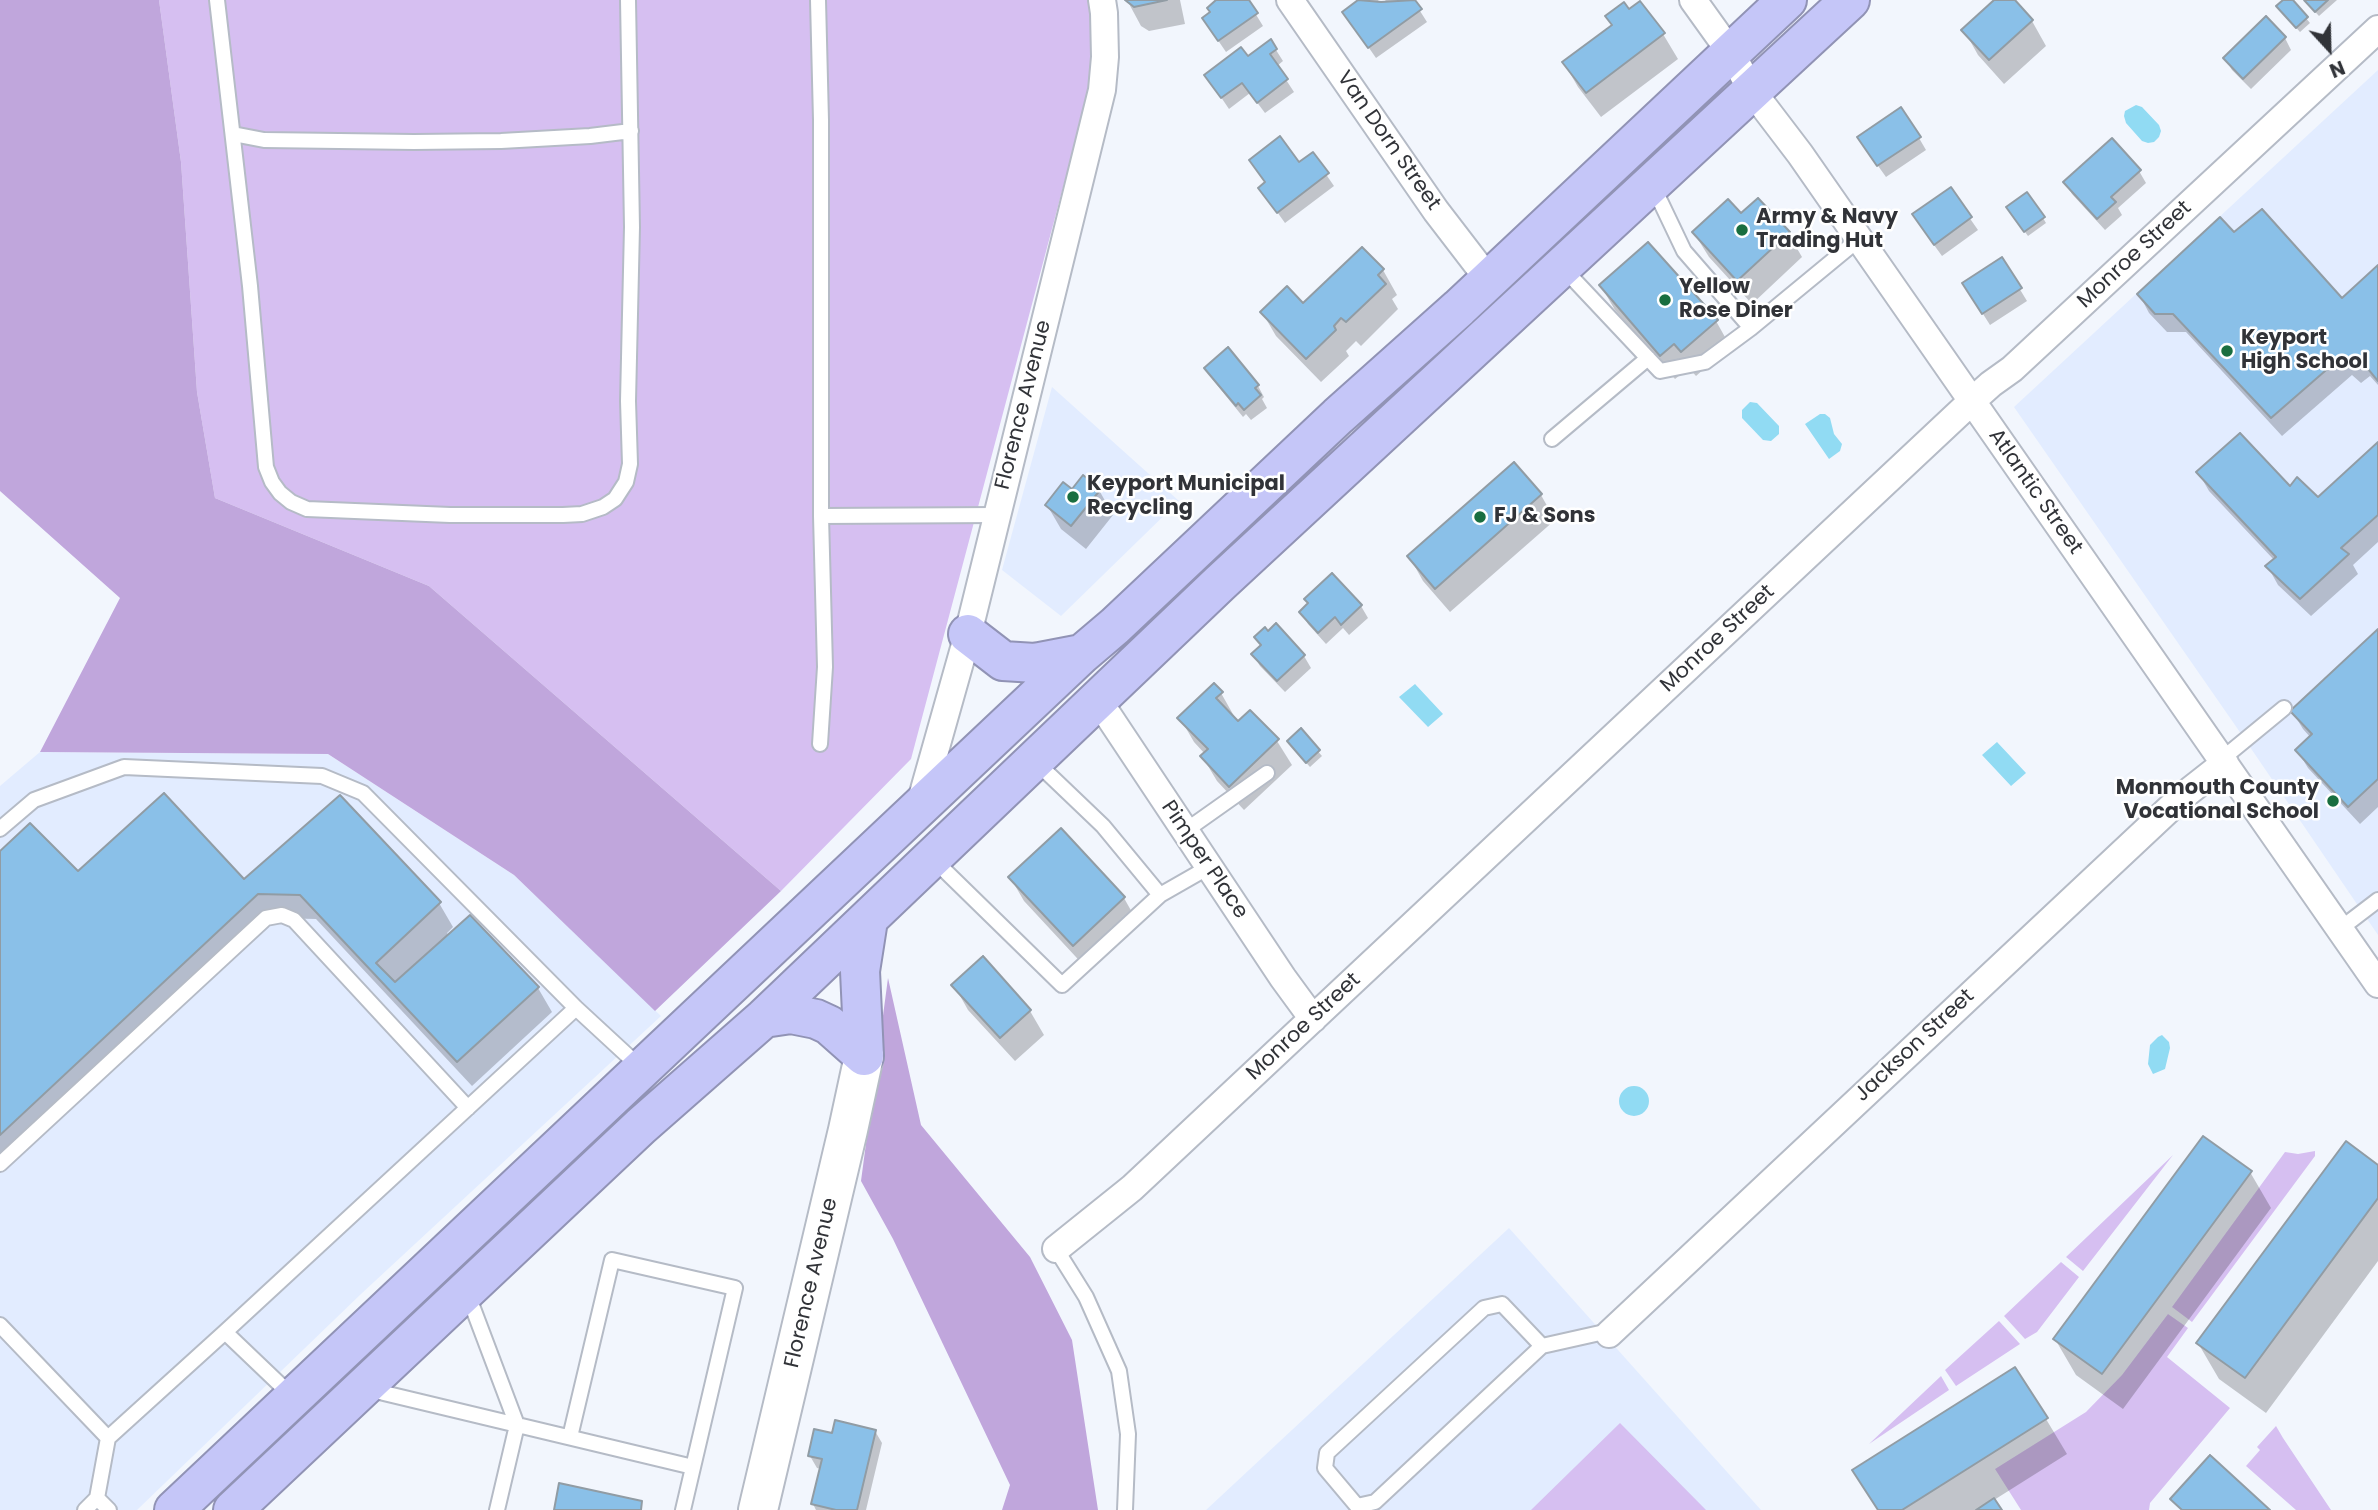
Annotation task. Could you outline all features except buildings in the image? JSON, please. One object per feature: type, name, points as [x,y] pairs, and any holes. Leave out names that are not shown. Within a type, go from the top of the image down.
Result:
[{"type":"highway","points":[[174,1510],[1082,654],[1489,280],[1787,0]]},
{"type":"highway","points":[[233,1510],[641,1126],[764,1018],[1220,583],[1850,0]]},
{"type":"highway","points":[[968,634],[1003,661],[1035,663],[1082,654]]},
{"type":"highway","points":[[863,1056],[860,971],[868,920]]},
{"type":"highway","points":[[764,1018],[791,1014],[816,1019],[829,1025],[863,1056]]},
{"type":"street","name":"Florence Avenue","points":[[919,807],[968,634],[1102,90],[1105,57],[1102,0]]},
{"type":"street","name":"Van Dorn Street","points":[[1290,0],[1436,211],[1489,280]]},
{"type":"street","name":"Atlantic Street","points":[[1693,0],[1731,53],[1752,92],[1800,154],[2378,984]]},
{"type":"street","name":"Monroe Street","points":[[1056,1249],[1132,1188],[1972,401],[2012,369],[2378,29]]},
{"type":"street","name":"Pimper Place","points":[[1098,700],[1313,1019]]},
{"type":"street","name":"Jackson Street","points":[[1609,1334],[2183,796],[2224,761]]},
{"type":"street","name":"Florence Avenue","points":[[758,1510],[849,1130],[863,1056]]},
{"type":"lane","points":[[217,0],[266,467],[280,493],[291,502],[307,509],[450,515],[564,516],[582,514],[603,507],[615,499],[626,482],[630,464],[628,401],[632,227],[628,0]]},
{"type":"lane","points":[[818,0],[821,120],[821,516],[825,667],[820,744]]},
{"type":"lane","points":[[233,134],[264,140],[414,142],[500,141],[631,131]]},
{"type":"lane","points":[[1652,184],[1684,251],[1751,328]]},
{"type":"lane","points":[[1563,267],[1660,371],[1705,362],[1751,328],[1859,239]]},
{"type":"lane","points":[[1552,439],[1648,358]]},
{"type":"lane","points":[[821,516],[997,515]]},
{"type":"lane","points":[[2224,761],[2284,708]]},
{"type":"lane","points":[[1034,760],[1103,826],[1160,895]]},
{"type":"lane","points":[[0,829],[34,800],[124,767],[322,776],[363,793],[576,1008],[642,1069]]},
{"type":"lane","points":[[1185,831],[1267,773]]},
{"type":"lane","points":[[932,858],[1062,985],[1160,895],[1209,867]]},
{"type":"lane","points":[[2340,929],[2378,900]]},
{"type":"lane","points":[[0,1164],[266,919],[282,915],[294,920],[468,1108]]},
{"type":"lane","points":[[85,1510],[97,1498],[108,1438],[576,1008]]},
{"type":"lane","points":[[1056,1249],[1086,1297],[1119,1371],[1128,1434],[1125,1510]]},
{"type":"lane","points":[[570,1437],[612,1260],[735,1288],[683,1510]]},
{"type":"lane","points":[[466,1290],[517,1425],[497,1510]]},
{"type":"lane","points":[[1542,1346],[1503,1304],[1484,1308],[1327,1454],[1325,1468],[1357,1506],[1375,1502],[1542,1346],[1600,1333],[1609,1334]]},
{"type":"lane","points":[[0,1325],[108,1438]]},
{"type":"lane","points":[[225,1332],[293,1397]]},
{"type":"lane","points":[[363,1387],[694,1467]]},
{"type":"lane","points":[[97,1498],[109,1510]]},
{"type":"shaded area","points":[[0,0],[159,0],[181,162],[197,392],[215,498],[429,586],[781,891],[655,1011],[514,875],[328,754],[40,752],[120,598],[0,491]]},
{"type":"shaded area","points":[[159,0],[1103,0],[1107,22],[911,759],[781,891],[429,586],[215,498],[197,392],[181,162]]},
{"type":"shaded area","name":"Keyport High School","points":[[2378,70],[2378,935],[2014,407]]},
{"type":"shaded area","points":[[1052,387],[1179,501],[1061,616],[1002,570]]},
{"type":"shaded area","points":[[40,752],[328,754],[514,875],[661,1016],[361,1294],[137,1510],[0,1510],[0,786]]},
{"type":"shaded area","points":[[888,978],[921,1125],[1030,1257],[1072,1340],[1098,1510],[1002,1510],[1010,1485],[893,1239],[861,1181]]},
{"type":"shaded area","points":[[2315,1151],[2315,1156],[2192,1322],[2172,1307],[2285,1152],[2298,1154]]},
{"type":"shaded area","points":[[2173,1155],[2083,1271],[2066,1257]]},
{"type":"shaded area","points":[[1509,1228],[1761,1510],[1206,1510]]},
{"type":"shaded area","points":[[2061,1262],[2079,1277],[2037,1332],[2025,1339],[2004,1316]]},
{"type":"shaded area","points":[[2168,1314],[2188,1328],[2167,1357],[2230,1408],[2150,1503],[2149,1510],[2021,1510],[1995,1469],[2086,1412],[2122,1375]]},
{"type":"shaded area","points":[[1999,1321],[2020,1344],[1956,1386],[1945,1370]]},
{"type":"shaded area","points":[[1941,1376],[1949,1390],[1869,1444]]},
{"type":"shaded area","points":[[1620,1423],[1706,1510],[1531,1510]]},
{"type":"shaded area","points":[[2276,1426],[2331,1510],[2296,1510],[2246,1466],[2260,1450],[2257,1447]]},
{"type":"water","points":[[2136,105],[2142,107],[2159,125],[2161,131],[2154,142],[2142,141],[2126,123],[2125,111]]},
{"type":"water","points":[[1750,402],[1757,403],[1779,426],[1779,434],[1771,441],[1763,440],[1742,418],[1742,410]]},
{"type":"water","points":[[1820,414],[1830,418],[1834,434],[1842,444],[1840,451],[1829,459],[1805,424]]},
{"type":"water","points":[[1415,684],[1443,714],[1428,727],[1399,697]]},
{"type":"water","points":[[1997,742],[2026,773],[2011,786],[1982,755]]},
{"type":"water","points":[[2162,1035],[2169,1042],[2170,1048],[2165,1069],[2153,1074],[2148,1064],[2150,1045]]},
{"type":"water","points":[[1634,1086],[1645,1090],[1649,1101],[1645,1112],[1634,1116],[1623,1112],[1619,1101],[1623,1090]]},
{"type":"place","name":"Army & Navy Trading Hut","points":[[1742,230]]},
{"type":"place","name":"Yellow Rose Diner","points":[[1665,300]]},
{"type":"place","name":"Keyport High School","points":[[2227,351]]},
{"type":"place","name":"Keyport Municipal Recycling","points":[[1073,497]]},
{"type":"place","name":"FJ & Sons","points":[[1480,517]]},
{"type":"place","name":"Monmouth County Vocational School","points":[[2333,801]]}]
